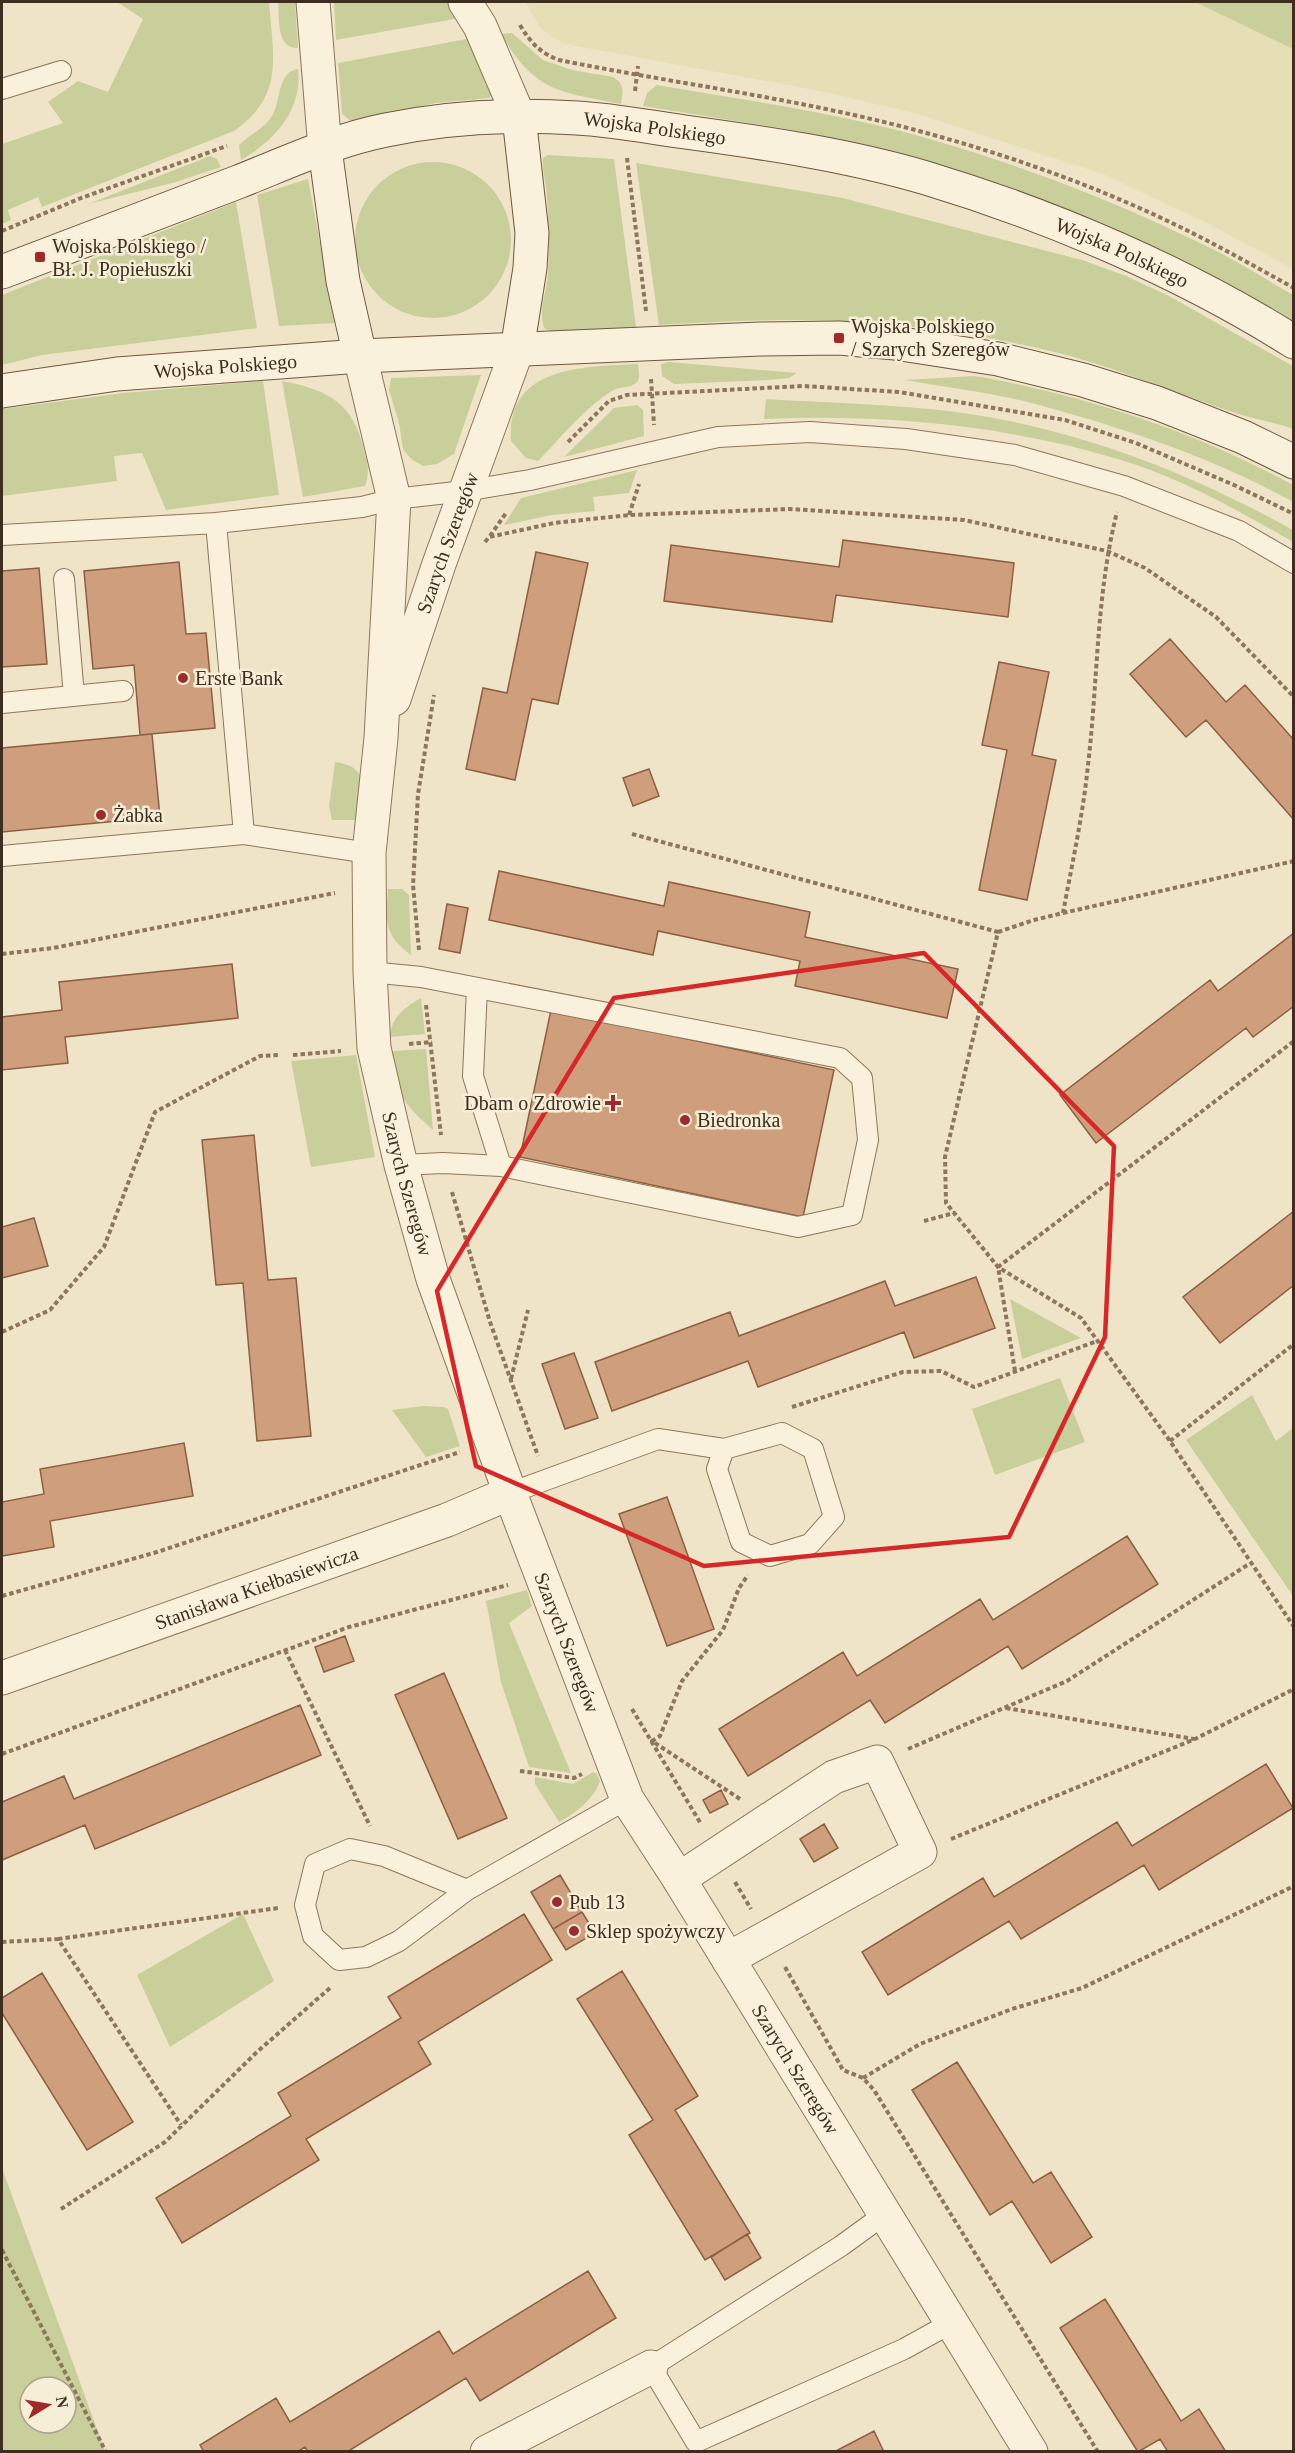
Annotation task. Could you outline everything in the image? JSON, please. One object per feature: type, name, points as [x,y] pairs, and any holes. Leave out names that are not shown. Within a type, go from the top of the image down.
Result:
[{"type":"street","name":"Szarych Szeregów","points":[[313,2],[325,148],[343,281],[394,500],[381,738],[369,853],[370,972],[374,1047],[401,1165],[433,1279],[510,1493],[627,1799],[680,1879],[1031,2451]]},
{"type":"street","name":"Szarych Szeregów","points":[[381,738],[465,491],[518,350],[530,268],[532,233],[519,117],[480,26],[465,2]]},
{"type":"street","name":"Wojska Polskiego","points":[[2,272],[325,148],[384,130],[451,120],[519,117],[579,118],[756,142],[846,159],[925,178],[999,203],[1100,242],[1207,293],[1293,342]]},
{"type":"street","name":"Wojska Polskiego","points":[[2,391],[117,374],[360,356],[838,338],[896,343],[998,359],[1083,380],[1157,403],[1243,437],[1293,462]]},
{"type":"street","name":"Stanisława Kiełbasiewicza","points":[[2,1678],[447,1520],[510,1493]]},
{"type":"street","points":[[680,1879],[834,1777],[877,1762],[920,1852],[728,1959]]},
{"type":"street","points":[[487,2451],[651,2367]]},
{"type":"lane","points":[[2,89],[61,71]]},
{"type":"lane","points":[[2,535],[216,523],[362,507],[394,500],[530,480],[718,437],[810,432],[906,439],[1015,454],[1125,486],[1239,531],[1293,563]]},
{"type":"lane","points":[[216,523],[244,834]]},
{"type":"lane","points":[[63,579],[74,696]]},
{"type":"lane","points":[[2,703],[123,691]]},
{"type":"lane","points":[[2,856],[244,834],[369,853]]},
{"type":"lane","points":[[370,972],[422,977],[840,1058],[862,1078],[868,1140],[852,1215],[798,1227],[501,1166],[443,1163],[401,1165]]},
{"type":"lane","points":[[477,988],[473,1076],[501,1166]]},
{"type":"lane","points":[[510,1493],[658,1439],[724,1449],[782,1433],[813,1449],[834,1516],[810,1545],[770,1556],[741,1542],[717,1469],[724,1449]]},
{"type":"lane","points":[[467,1890],[384,1856],[350,1850],[315,1864],[305,1905],[313,1936],[339,1960],[366,1957],[399,1941],[467,1890],[627,1799]]},
{"type":"lane","points":[[885,2214],[841,2246],[651,2367],[696,2442],[904,2349],[953,2322]]},
{"type":"path","points":[[629,515],[654,434],[649,344],[627,159],[638,66]]},
{"type":"path","points":[[2,231],[81,198],[227,146]]},
{"type":"path","points":[[1064,913],[1088,765],[1093,686],[1107,551],[1125,486]]},
{"type":"path","points":[[484,544],[489,537],[554,523],[629,515],[790,509],[964,520],[1107,551],[1145,568],[1216,617],[1293,697]]},
{"type":"path","points":[[436,687],[418,794],[413,885],[422,977],[432,1042],[443,1163],[490,1322],[545,1480]]},
{"type":"path","points":[[632,834],[998,932],[1034,920],[1293,861]]},
{"type":"path","points":[[2,954],[52,948],[369,886],[413,885]]},
{"type":"path","points":[[998,932],[945,1156],[946,1203],[998,1267],[1081,1318],[1170,1441],[1293,1627]]},
{"type":"path","points":[[998,1267],[1293,1041]]},
{"type":"path","points":[[2,1332],[50,1310],[104,1247],[155,1112],[260,1056],[280,1055]]},
{"type":"path","points":[[924,1221],[954,1213]]},
{"type":"path","points":[[998,1267],[1015,1371]]},
{"type":"path","points":[[511,1380],[528,1310]]},
{"type":"path","points":[[789,1408],[903,1372],[940,1371],[974,1387],[1097,1341]]},
{"type":"path","points":[[1170,1441],[1293,1344]]},
{"type":"path","points":[[2,1596],[157,1552],[422,1466]]},
{"type":"path","points":[[652,1742],[660,1736],[682,1682],[723,1630],[739,1588],[748,1576],[741,1542]]},
{"type":"path","points":[[877,1762],[1067,1681],[1250,1564]]},
{"type":"path","points":[[2,1754],[349,1627],[475,1594]]},
{"type":"path","points":[[1287,1618],[1293,1614]]},
{"type":"path","points":[[285,1650],[384,1856]]},
{"type":"path","points":[[920,1852],[1195,1740],[1293,1689]]},
{"type":"path","points":[[630,1705],[767,1936],[843,2070],[863,2078],[874,2090],[1098,2451]]},
{"type":"path","points":[[1004,1708],[1195,1740]]},
{"type":"path","points":[[652,1742],[771,1819]]},
{"type":"path","points":[[520,1771],[574,1778],[612,1760]]},
{"type":"path","points":[[863,2078],[920,2044],[1012,2009],[1082,1988],[1293,1886]]},
{"type":"path","points":[[2,1942],[58,1939],[305,1905]]},
{"type":"path","points":[[58,1939],[181,2125]]},
{"type":"path","points":[[61,2209],[165,2142],[257,2052],[366,1957]]},
{"type":"path","points":[[2,2250],[106,2451]]},
{"type":"highlighted area","points":[[924,953],[1114,1146],[1105,1337],[1009,1537],[704,1566],[476,1466],[437,1291],[614,998]]},
{"type":"shaded area","points":[[525,2],[1195,2],[1293,49],[1293,269],[1205,222],[1103,174],[918,114],[825,92],[571,45],[561,42],[541,29]]},
{"type":"green space","points":[[117,2],[269,2],[272,74],[269,89],[262,104],[234,131],[42,207],[38,197],[8,210],[11,220],[2,224],[2,144],[63,123],[48,102],[78,81],[108,92],[143,19]]},
{"type":"green space","points":[[278,2],[295,2],[298,48],[291,47],[282,38]]},
{"type":"green space","points":[[334,2],[449,2],[460,18],[336,40]]},
{"type":"green space","points":[[1195,2],[1293,2],[1293,49]]},
{"type":"green space","points":[[512,33],[543,60],[572,70],[613,77],[620,82],[622,88],[621,104],[565,92],[550,86],[525,68],[501,34]]},
{"type":"green space","points":[[472,38],[493,92],[489,98],[436,103],[351,121],[342,114],[338,63]]},
{"type":"green space","points":[[298,69],[296,98],[284,123],[265,144],[241,160],[239,145],[271,118],[283,80],[292,71]]},
{"type":"green space","points":[[657,85],[854,120],[919,136],[1026,170],[1130,211],[1246,267],[1293,295],[1293,321],[1190,264],[1099,221],[1002,186],[842,141],[786,129],[643,106],[647,93]]},
{"type":"green space","points":[[548,155],[614,159],[636,327],[552,331],[545,329],[542,309],[548,274],[549,237],[543,158]]},
{"type":"green space","points":[[210,156],[217,159],[221,167],[176,182],[88,204]]},
{"type":"green space","points":[[433,162],[448,163],[463,168],[477,175],[488,185],[498,196],[505,210],[510,225],[510,255],[505,270],[498,284],[488,295],[477,305],[463,312],[448,317],[433,318],[418,317],[403,312],[389,305],[378,295],[368,284],[361,270],[356,255],[355,240],[356,225],[361,210],[368,196],[378,185],[389,175],[403,168],[418,163]]},
{"type":"green space","points":[[636,163],[843,198],[1082,260],[1126,276],[1169,296],[1293,366],[1293,429],[1232,412],[1088,361],[1038,348],[965,334],[866,322],[818,320],[659,325]]},
{"type":"green space","points":[[308,179],[335,323],[279,326],[257,195]]},
{"type":"green space","points":[[236,202],[257,328],[42,355],[2,365],[2,295]]},
{"type":"green space","points":[[669,362],[797,373],[789,378],[768,380],[674,384],[662,376],[661,364]]},
{"type":"green space","points":[[638,364],[637,382],[615,389],[601,398],[538,461],[526,458],[511,441],[513,416],[521,397],[535,384],[552,375],[573,370]]},
{"type":"green space","points":[[481,375],[454,454],[437,464],[423,466],[411,459],[403,449],[399,423],[389,390],[391,378]]},
{"type":"green space","points":[[974,376],[1086,401],[1207,443],[1293,485],[1293,502],[1201,458],[1105,424],[1022,401],[905,380]]},
{"type":"green space","points":[[263,381],[279,495],[166,510],[142,453],[114,456],[117,481],[2,496],[2,409],[123,393]]},
{"type":"green space","points":[[282,381],[325,394],[345,409],[353,420],[365,455],[368,472],[365,486],[303,497]]},
{"type":"green space","points":[[766,399],[932,409],[1001,419],[1045,429],[1130,455],[1213,489],[1293,530],[1293,542],[1231,507],[1166,476],[1078,448],[1034,438],[944,424],[854,418],[764,419]]},
{"type":"green space","points":[[637,405],[643,410],[644,436],[564,457],[614,408]]},
{"type":"green space","points":[[637,470],[629,493],[593,497],[595,511],[552,515],[504,525],[521,498]]},
{"type":"green space","points":[[335,762],[355,769],[360,775],[362,791],[358,820],[332,820],[329,806]]},
{"type":"green space","points":[[388,889],[402,889],[409,895],[411,955],[395,940],[388,926]]},
{"type":"green space","points":[[421,998],[425,1034],[390,1037],[396,1018]]},
{"type":"green space","points":[[426,1049],[433,1130],[414,1112],[402,1096],[396,1078],[392,1051]]},
{"type":"green space","points":[[356,1055],[375,1157],[311,1167],[291,1061]]},
{"type":"green space","points":[[1010,1299],[1081,1338],[1022,1359]]},
{"type":"green space","points":[[1060,1378],[1085,1442],[995,1475],[972,1409]]},
{"type":"green space","points":[[1252,1395],[1276,1441],[1293,1428],[1293,1596],[1186,1440]]},
{"type":"green space","points":[[423,1406],[448,1409],[460,1446],[426,1457],[392,1410]]},
{"type":"green space","points":[[527,1590],[532,1606],[509,1623],[571,1773],[529,1767],[501,1682],[486,1601]]},
{"type":"green space","points":[[593,1772],[597,1774],[600,1781],[589,1800],[559,1822],[535,1784],[535,1777],[573,1784]]},
{"type":"green space","points":[[243,1914],[274,1981],[170,2047],[137,1975]]},
{"type":"green space","points":[[2,2168],[77,2375],[18,2375],[18,2435],[78,2435],[78,2377],[105,2451],[3,2452]]},
{"type":"building","points":[[843,540],[1014,563],[1008,617],[836,595],[832,622],[664,601],[671,545],[839,567]]},
{"type":"building","points":[[536,552],[588,563],[558,704],[532,699],[515,780],[466,769],[483,688],[507,693]]},
{"type":"building","points":[[179,562],[186,634],[206,633],[215,728],[140,735],[134,665],[93,669],[84,571]]},
{"type":"building","points":[[39,568],[47,664],[2,667],[2,571]]},
{"type":"building","points":[[1170,639],[1226,702],[1245,685],[1294,740],[1294,820],[1206,720],[1186,737],[1130,674]]},
{"type":"building","points":[[999,662],[1049,672],[1032,755],[1056,760],[1027,900],[979,890],[1007,750],[982,745]]},
{"type":"building","points":[[152,734],[160,817],[2,832],[2,748]]},
{"type":"building","points":[[649,769],[659,796],[633,806],[623,778]]},
{"type":"building","points":[[499,871],[664,906],[669,882],[810,912],[805,937],[958,969],[947,1018],[795,986],[800,961],[658,931],[653,955],[489,920]]},
{"type":"building","points":[[447,904],[468,908],[460,953],[439,949]]},
{"type":"building","points":[[1294,933],[1294,1006],[1253,1037],[1246,1028],[1096,1143],[1060,1095],[1210,980],[1218,991]]},
{"type":"building","points":[[232,964],[238,1018],[65,1037],[68,1063],[2,1070],[2,1017],[62,1010],[59,982]]},
{"type":"building","points":[[551,1010],[834,1070],[803,1217],[520,1157]]},
{"type":"building","points":[[254,1135],[268,1280],[296,1278],[311,1436],[257,1441],[243,1283],[216,1285],[202,1140]]},
{"type":"building","points":[[1294,1211],[1294,1285],[1220,1343],[1183,1297]]},
{"type":"building","points":[[34,1218],[48,1266],[2,1278],[2,1227]]},
{"type":"building","points":[[976,1277],[995,1328],[914,1358],[904,1332],[758,1387],[748,1361],[612,1411],[595,1362],[730,1312],[739,1336],[885,1281],[895,1306]]},
{"type":"building","points":[[574,1353],[598,1418],[565,1429],[542,1364]]},
{"type":"building","points":[[184,1443],[193,1496],[50,1521],[54,1547],[2,1556],[2,1502],[44,1494],[40,1469]]},
{"type":"building","points":[[667,1497],[714,1629],[667,1646],[619,1514]]},
{"type":"building","points":[[1127,1536],[1158,1584],[1022,1669],[1008,1646],[885,1723],[870,1700],[748,1776],[719,1729],[843,1652],[857,1676],[980,1599],[993,1620]]},
{"type":"building","points":[[345,1636],[354,1661],[324,1672],[315,1647]]},
{"type":"building","points":[[444,1673],[507,1818],[458,1839],[395,1695]]},
{"type":"building","points":[[300,1705],[321,1755],[95,1849],[85,1825],[2,1860],[2,1802],[64,1776],[74,1799]]},
{"type":"building","points":[[1266,1764],[1293,1808],[1159,1890],[1144,1865],[1021,1939],[1009,1921],[888,1995],[862,1952],[983,1878],[994,1897],[1117,1822],[1132,1846]]},
{"type":"building","points":[[721,1790],[728,1804],[710,1813],[703,1800]]},
{"type":"building","points":[[824,1824],[838,1848],[814,1862],[800,1839]]},
{"type":"building","name":"Pub 13","points":[[560,1875],[582,1912],[553,1929],[531,1892]]},
{"type":"building","name":"Sklep spożywczy","points":[[582,1912],[595,1933],[566,1950],[553,1929]]},
{"type":"building","points":[[524,1914],[552,1960],[418,2042],[431,2064],[306,2139],[319,2160],[182,2243],[156,2198],[291,2116],[278,2093],[401,2018],[388,1997]]},
{"type":"building","points":[[622,1971],[698,2096],[675,2110],[750,2233],[705,2260],[629,2135],[653,2120],[577,1999]]},
{"type":"building","points":[[42,1973],[133,2122],[87,2150],[2,2013],[2,1998]]},
{"type":"building","points":[[957,2062],[1033,2183],[1051,2172],[1092,2237],[1051,2263],[1012,2201],[990,2215],[912,2090]]},
{"type":"building","points":[[747,2234],[761,2258],[725,2280],[711,2257]]},
{"type":"building","points":[[588,2271],[616,2318],[480,2401],[466,2378],[347,2452],[308,2452],[305,2447],[297,2452],[204,2452],[200,2445],[276,2398],[290,2422],[439,2331],[453,2354]]},
{"type":"building","points":[[1105,2299],[1181,2421],[1199,2409],[1226,2452],[1168,2452],[1160,2439],[1138,2452],[1060,2328]]},
{"type":"building","points":[[874,2431],[884,2452],[834,2452]]},
{"type":"place","name":"Wojska Polskiego / Bł. J. Popiełuszki","points":[[40,257]]},
{"type":"place","name":"Wojska Polskiego / Szarych Szeregów","points":[[839,338]]},
{"type":"place","name":"Erste Bank","points":[[183,678]]},
{"type":"place","name":"Żabka","points":[[101,815]]},
{"type":"place","name":"Dbam o Zdrowie","points":[[613,1103]]},
{"type":"place","name":"Biedronka","points":[[685,1120]]},
{"type":"place","name":"Pub 13","points":[[557,1902]]},
{"type":"place","name":"Sklep spożywczy","points":[[574,1931]]}]
